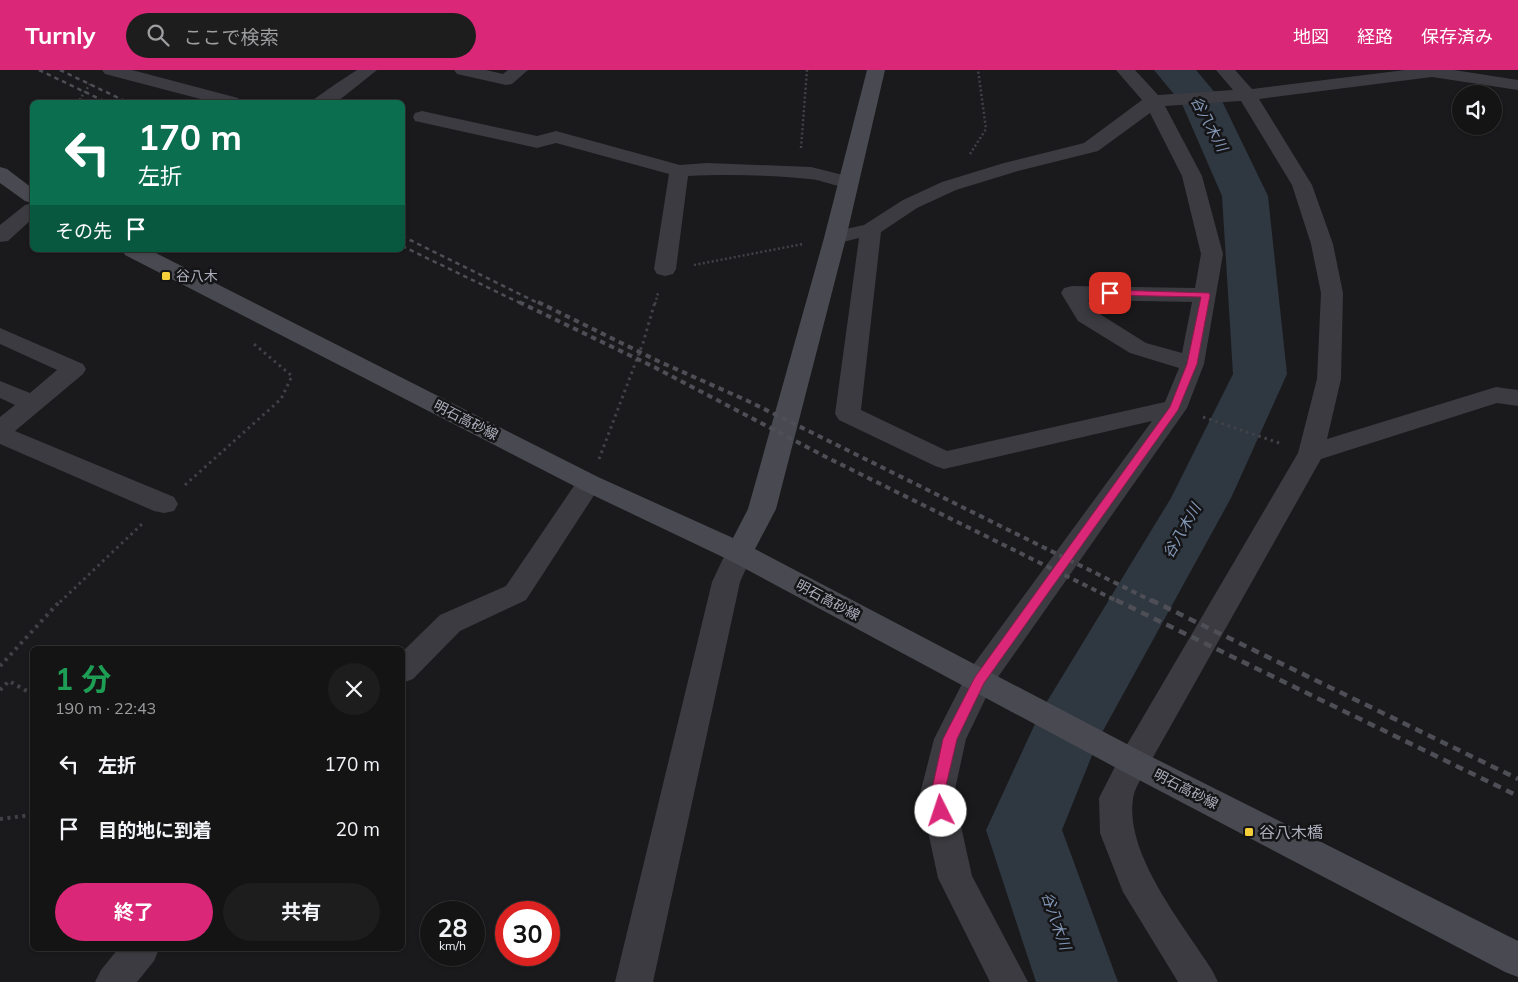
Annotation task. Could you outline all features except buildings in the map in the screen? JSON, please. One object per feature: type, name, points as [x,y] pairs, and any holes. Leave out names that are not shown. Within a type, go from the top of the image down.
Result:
[{"type":"main road","points":[[739,553],[762,509],[835,238],[876,70]]},
{"type":"main road","points":[[0,173],[30,196]]},
{"type":"main road","name":"明石高砂線","points":[[137,252],[590,483],[739,553],[1133,762],[1518,960]]},
{"type":"street","points":[[111,70],[224,100]]},
{"type":"street","points":[[324,100],[336,94],[368,70]]},
{"type":"street","points":[[463,70],[506,80],[519,70]]},
{"type":"street","points":[[1009,982],[955,878],[937,794],[950,739],[979,680],[1174,408],[1192,364],[1212,254],[1192,176],[1152,101],[1125,70]]},
{"type":"street","points":[[1199,982],[1135,881],[1117,832],[1116,798],[1133,762],[1311,453],[1329,379],[1332,293],[1322,244],[1302,185],[1247,95],[1225,70]]},
{"type":"street","points":[[835,238],[871,229],[910,204],[949,186],[1011,167],[1091,147],[1123,125],[1152,101],[1247,95],[1432,72],[1518,85]]},
{"type":"street","points":[[422,117],[537,142],[556,137],[679,172],[707,169],[811,173],[848,182]]},
{"type":"street","points":[[665,269],[679,172]]},
{"type":"street","points":[[0,236],[30,211]]},
{"type":"street","points":[[871,229],[848,414],[944,460],[1174,408]]},
{"type":"street","points":[[1192,364],[1138,348],[1086,316],[1072,293],[1206,295]]},
{"type":"street","points":[[0,335],[74,369],[0,430]]},
{"type":"street","points":[[0,389],[32,403]]},
{"type":"street","points":[[1311,453],[1496,395],[1518,398]]},
{"type":"street","points":[[0,434],[164,504]]},
{"type":"street","points":[[405,668],[450,623],[516,593],[590,483]]},
{"type":"street","points":[[634,982],[726,582],[739,553]]},
{"type":"street","points":[[114,982],[139,951]]},
{"type":"path","points":[[807,70],[801,158],[811,173]]},
{"type":"path","points":[[949,186],[986,129],[978,70]]},
{"type":"path","points":[[590,483],[643,343],[665,269],[835,238]]},
{"type":"path","points":[[1174,408],[1311,453]]},
{"type":"path","points":[[0,690],[9,681],[30,693]]},
{"type":"path","points":[[0,819],[30,815]]},
{"type":"waterway","name":"谷八木川","points":[[1077,982],[1024,830],[1065,733],[1201,498],[1260,374],[1245,196],[1201,101],[1174,70]]},
{"type":"railway","points":[[39,70],[102,100]]},
{"type":"railway","points":[[60,70],[123,100]]},
{"type":"railway","points":[[405,237],[540,304]]},
{"type":"railway","points":[[405,247],[522,304]]},
{"type":"railway","points":[[519,302],[654,367],[826,457],[1119,602]]},
{"type":"railway","points":[[538,302],[658,361],[748,401],[1154,602]]},
{"type":"railway","points":[[1116,600],[1518,796]]},
{"type":"railway","points":[[1151,600],[1518,779]]},
{"type":"place","name":"谷八木","points":[[166,276]]},
{"type":"place","name":"谷八木橋","points":[[1249,832]]},
{"type":"route","points":[[941,811],[937,794],[950,739],[979,680],[1174,408],[1192,364],[1206,295],[1110,293]]}]
